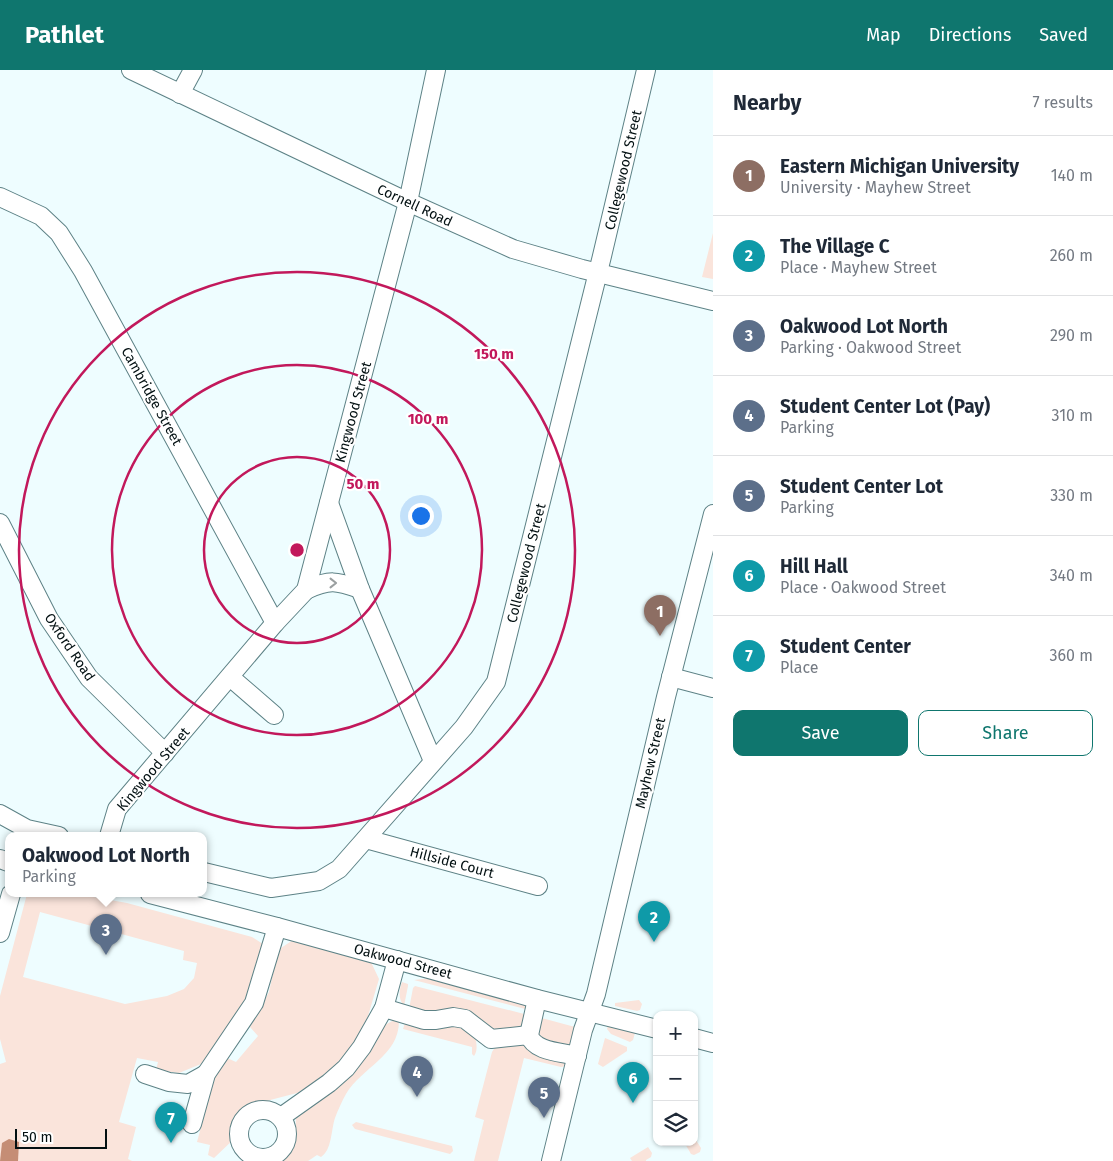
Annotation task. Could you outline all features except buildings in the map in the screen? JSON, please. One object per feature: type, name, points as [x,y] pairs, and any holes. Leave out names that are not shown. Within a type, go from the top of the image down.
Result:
[{"type":"street","name":"Cornell Road","points":[[130,70],[408,202],[513,249],[713,301]]},
{"type":"street","points":[[180,94],[193,70]]},
{"type":"street","name":"Kingwood Street","points":[[110,832],[117,809],[275,623],[306,590],[408,202],[436,70]]},
{"type":"street","name":"Collegewood Street","points":[[207,873],[271,888],[319,881],[339,869],[464,727],[496,682],[646,70]]},
{"type":"street","name":"Cambridge Street","points":[[0,197],[42,216],[59,233],[83,271],[275,623]]},
{"type":"street","points":[[329,504],[360,589],[433,761]]},
{"type":"street","name":"Mayhew Street","points":[[577,1056],[596,994],[671,677],[713,514]]},
{"type":"street","name":"Oxford Road","points":[[0,523],[49,619],[89,678],[165,753]]},
{"type":"street","points":[[306,590],[328,582],[340,583],[360,589]]},
{"type":"street","points":[[230,677],[274,715]]},
{"type":"street","points":[[671,677],[713,688]]},
{"type":"street","points":[[0,814],[27,829],[41,832]]},
{"type":"street","name":"Hillside Court","points":[[366,839],[538,886]]},
{"type":"street","points":[[0,933],[10,897]]},
{"type":"street","name":"Oakwood Street","points":[[162,897],[538,999],[653,1028]]},
{"type":"street","points":[[192,1124],[206,1074],[254,1003],[277,927]]},
{"type":"street","points":[[281,1117],[329,1083],[346,1068],[362,1047],[384,1008],[397,960]]},
{"type":"street","points":[[538,999],[529,1035],[533,1043],[540,1047],[577,1056],[551,1161]]},
{"type":"street","points":[[384,1008],[424,1020],[436,1020],[447,1017],[459,1018],[470,1022],[487,1038],[529,1035]]},
{"type":"street","points":[[698,1039],[713,1043]]},
{"type":"street","points":[[145,1074],[169,1082],[188,1084],[206,1074]]},
{"type":"shaded area","points":[[713,233],[713,279],[702,277]]},
{"type":"shaded area","points":[[26,897],[94,897],[127,903],[252,937],[263,944],[251,991],[235,1024],[201,1064],[179,1073],[156,1070],[158,1062],[137,1058],[119,1122],[136,1127],[128,1159],[132,1161],[0,1161],[0,1064],[6,1062],[0,1039],[0,996]],"holes":[[[40,912],[184,951],[183,960],[197,963],[194,978],[184,989],[167,996],[125,1004],[23,977]]]},
{"type":"shaded area","points":[[293,940],[370,960],[379,979],[363,1033],[327,1075],[297,1093],[247,1106],[237,1116],[234,1139],[214,1158],[208,1155],[210,1145],[197,1142],[214,1079],[227,1058],[236,1062],[258,1036],[250,1027],[269,992],[278,950]]},
{"type":"shaded area","points":[[430,978],[526,1004],[529,1010],[414,980]]},
{"type":"shaded area","points":[[402,982],[408,984],[404,1006],[400,994]]},
{"type":"shaded area","points":[[415,986],[528,1015],[522,1029],[501,1035],[436,1013],[409,1009]]},
{"type":"shaded area","points":[[639,1000],[642,1004],[640,1010],[637,1011],[615,1006],[615,1003]]},
{"type":"shaded area","points":[[538,1017],[575,1027],[572,1043],[569,1047],[538,1041]]},
{"type":"shaded area","points":[[394,1020],[399,1021],[393,1043],[346,1094],[335,1118],[325,1154],[321,1157],[317,1155],[308,1161],[280,1161],[286,1157],[293,1147],[296,1116],[383,1026]]},
{"type":"shaded area","points":[[405,1023],[439,1023],[465,1027],[475,1038],[477,1045],[476,1053],[474,1056],[472,1054],[472,1047],[403,1029]]},
{"type":"shaded area","points":[[608,1025],[635,1033],[633,1040],[630,1042],[611,1034],[607,1029]]},
{"type":"shaded area","points":[[605,1038],[627,1047],[627,1051],[603,1067],[598,1064]]},
{"type":"shaded area","points":[[523,1041],[567,1059],[566,1066],[561,1067],[524,1058],[498,1161],[474,1161],[484,1120],[475,1117],[492,1052],[496,1046]]},
{"type":"shaded area","points":[[356,1122],[452,1146],[453,1151],[450,1154],[355,1129],[352,1125]]},
{"type":"shaded area","points":[[9,1139],[19,1142],[18,1161],[0,1161],[2,1143]]},
{"type":"shaded area","points":[[698,1143],[701,1148],[700,1152],[694,1155],[691,1154],[686,1146],[698,1146]]},
{"type":"shaded area","points":[[648,1147],[652,1153],[651,1157],[646,1161],[632,1161],[630,1158]]},
{"type":"place","name":"Eastern Michigan University","points":[[660,636]]},
{"type":"place","name":"The Village C","points":[[654,942]]},
{"type":"place","name":"Oakwood Lot North","points":[[106,955]]},
{"type":"place","name":"Student Center Lot (Pay)","points":[[417,1097]]},
{"type":"place","name":"Hill Hall","points":[[633,1103]]},
{"type":"place","name":"Student Center Lot","points":[[544,1118]]},
{"type":"place","name":"Student Center","points":[[171,1143]]}]
